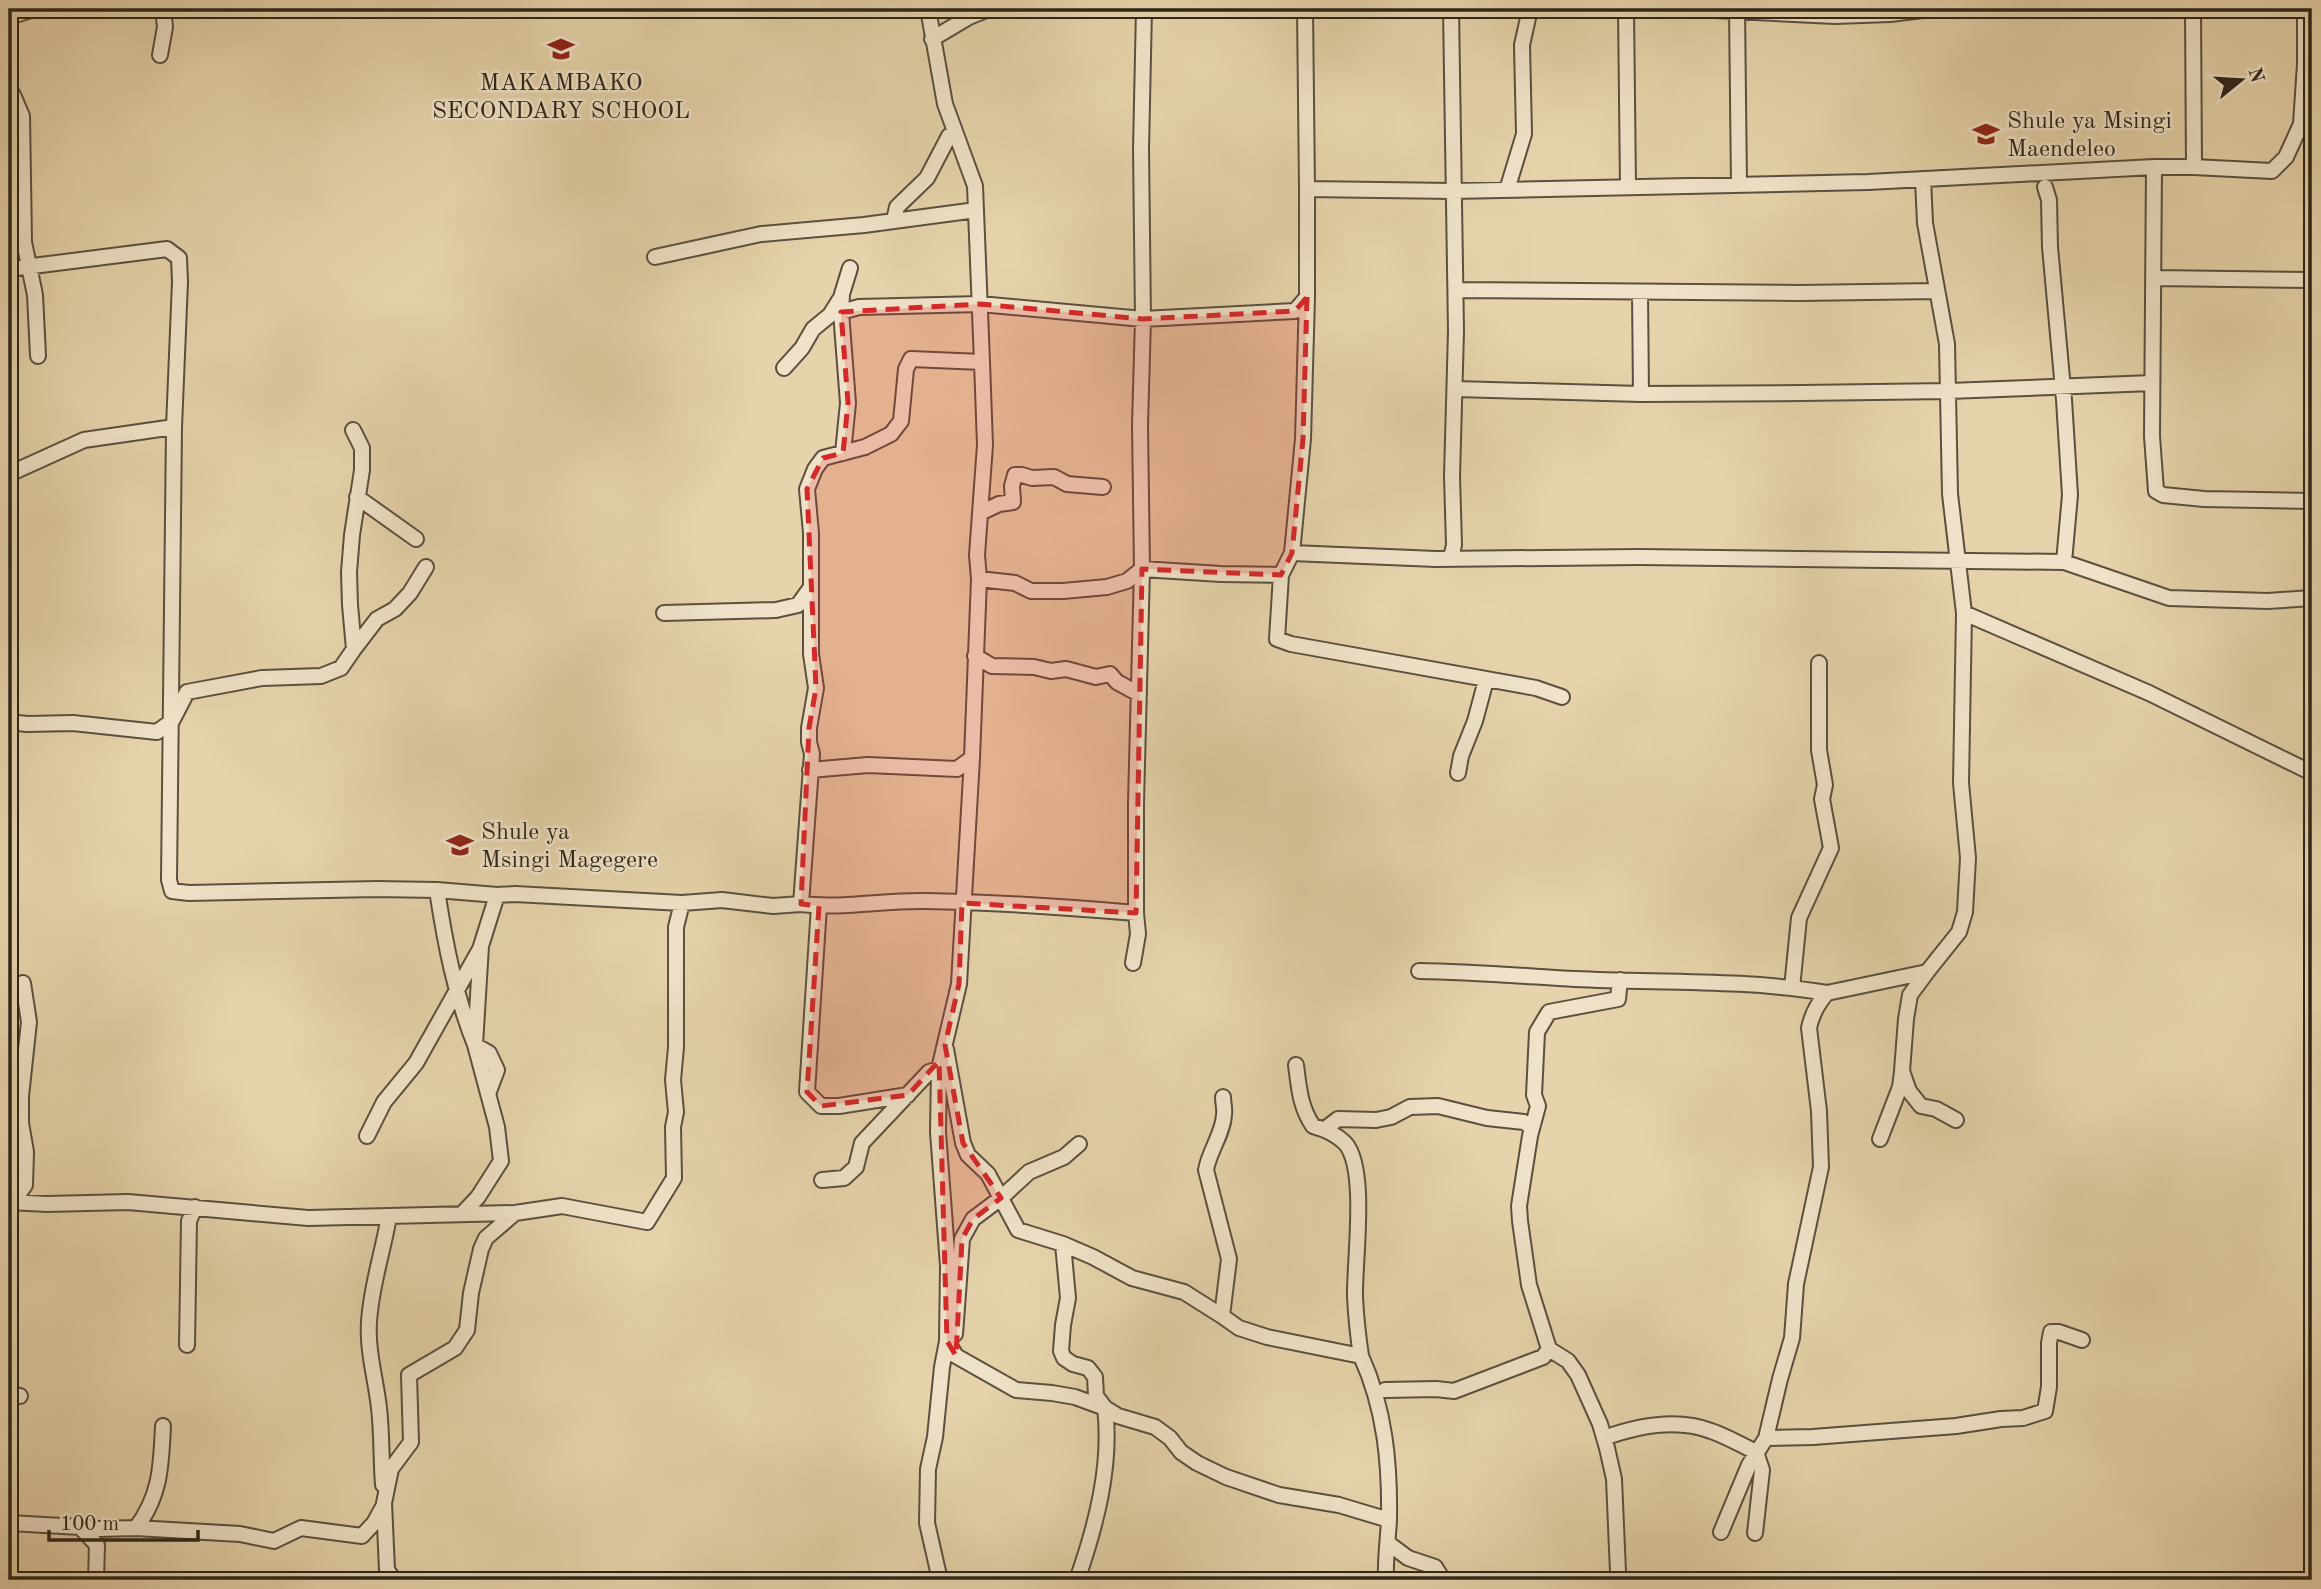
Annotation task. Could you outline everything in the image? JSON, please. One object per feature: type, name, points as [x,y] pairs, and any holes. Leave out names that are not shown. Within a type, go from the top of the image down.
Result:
[{"type":"street","points":[[9,9],[9,18],[34,9]]},
{"type":"street","points":[[160,55],[165,27],[163,9]]},
{"type":"street","points":[[928,9],[945,104],[975,187],[985,445],[977,555],[979,579],[972,758],[959,985],[939,1069],[938,1132],[948,1266],[947,1340],[935,1437],[928,1469],[927,1523],[940,1580]]},
{"type":"street","points":[[932,39],[969,17],[989,9]]},
{"type":"street","points":[[1133,963],[1138,934],[1136,913],[1142,569],[1140,425],[1144,9]]},
{"type":"street","points":[[1305,9],[1307,297],[1303,439],[1292,552],[1281,575],[1277,639],[1291,644],[1536,688],[1562,697]]},
{"type":"street","points":[[1451,9],[1456,290],[1452,476],[1454,545],[1451,558]]},
{"type":"street","points":[[1507,190],[1524,134],[1522,45],[1530,9]]},
{"type":"street","points":[[1626,9],[1628,187]]},
{"type":"street","points":[[1695,9],[1890,14],[1931,9]]},
{"type":"street","points":[[1737,9],[1740,185]]},
{"type":"street","points":[[2193,9],[2194,167]]},
{"type":"street","points":[[1307,189],[1453,191],[1740,185],[2154,167],[2272,171],[2286,157],[2301,124],[2309,64],[2305,9]]},
{"type":"street","points":[[9,94],[13,95],[22,116],[24,242],[35,295],[38,356]]},
{"type":"street","points":[[894,220],[897,208],[927,178],[950,136],[955,132]]},
{"type":"street","points":[[2154,167],[2152,436],[2156,491],[2163,495],[2204,499],[2312,501]]},
{"type":"street","points":[[1880,1139],[1900,1087],[1910,995],[1959,932],[1965,912],[1968,858],[1961,783],[1964,613],[1950,494],[1947,344],[1925,223],[1923,179]]},
{"type":"street","points":[[2045,187],[2049,200],[2050,247],[2070,495],[2064,562]]},
{"type":"street","points":[[655,257],[761,234],[976,211]]},
{"type":"street","points":[[9,269],[167,249],[179,258],[174,426],[169,880],[172,891],[437,890],[681,903],[722,900],[773,906],[924,901],[1136,913]]},
{"type":"street","points":[[784,368],[802,348],[813,330],[830,315],[842,294],[850,268]]},
{"type":"street","points":[[2153,278],[2312,280]]},
{"type":"street","points":[[1456,290],[1937,292]]},
{"type":"street","points":[[1640,292],[1641,394]]},
{"type":"street","points":[[842,294],[848,403],[843,453]]},
{"type":"street","points":[[841,312],[859,307],[980,304],[1143,319],[1295,311],[1307,297]]},
{"type":"street","points":[[801,904],[812,754],[809,728],[816,688],[811,654],[811,533],[807,489],[823,458],[865,447],[891,434],[901,421],[906,369],[911,359],[982,362]]},
{"type":"street","points":[[1455,389],[1641,394],[1949,391],[2152,383]]},
{"type":"street","points":[[9,474],[84,440],[174,426]]},
{"type":"street","points":[[353,430],[362,448],[362,470],[349,572],[354,649]]},
{"type":"street","points":[[980,513],[999,504],[1013,502],[1012,486],[1015,475],[1032,478],[1054,477],[1067,484],[1103,487]]},
{"type":"street","points":[[357,497],[416,539]]},
{"type":"street","points":[[1292,552],[1500,560],[1640,557],[2064,562],[2169,598],[2268,601],[2312,598]]},
{"type":"street","points":[[9,722],[73,723],[157,732],[172,720],[187,692],[262,678],[321,676],[341,668],[377,619],[395,609],[410,593],[426,567]]},
{"type":"street","points":[[979,579],[1015,583],[1031,591],[1063,591],[1107,587],[1127,581],[1142,569],[1281,575]]},
{"type":"street","points":[[664,613],[776,610],[798,605],[811,587]]},
{"type":"street","points":[[1964,613],[2148,693],[2312,773]]},
{"type":"street","points":[[975,656],[992,666],[1034,667],[1051,671],[1066,669],[1096,677],[1110,674],[1117,682],[1139,694]]},
{"type":"street","points":[[1792,988],[1800,930],[1799,918],[1831,848],[1822,799],[1825,785],[1819,750],[1819,663]]},
{"type":"street","points":[[1458,774],[1461,756],[1475,721],[1486,680]]},
{"type":"street","points":[[810,770],[868,765],[957,768],[972,758]]},
{"type":"street","points":[[437,890],[456,990],[475,1045],[497,1127],[501,1161],[478,1197],[462,1214]]},
{"type":"street","points":[[367,1136],[384,1102],[416,1063],[481,946],[497,895]]},
{"type":"street","points":[[11,1202],[47,1205],[128,1202],[307,1218],[515,1213],[562,1206],[647,1222],[674,1178],[676,927],[681,903]]},
{"type":"street","points":[[819,906],[807,1092],[821,1106],[839,1106],[908,1095]]},
{"type":"street","points":[[475,1045],[481,946]]},
{"type":"street","points":[[1419,971],[1745,983],[1827,993],[1927,972]]},
{"type":"street","points":[[1618,1572],[1614,1479],[1600,1423],[1578,1375],[1568,1361],[1549,1349],[1529,1285],[1519,1206],[1538,1106],[1534,1095],[1537,1032],[1549,1012],[1618,999],[1620,980]]},
{"type":"street","points":[[11,1202],[25,1185],[26,1152],[21,1123],[21,1096],[29,1022],[23,983]]},
{"type":"street","points":[[1721,1532],[1756,1452],[1766,1438],[1792,1338],[1796,1284],[1821,1167],[1819,1111],[1809,1028],[1818,1004],[1827,993]]},
{"type":"street","points":[[945,1045],[963,1143],[968,1154],[988,1174],[1018,1230],[1063,1244],[1132,1278],[1184,1292],[1238,1328],[1267,1338],[1362,1356]]},
{"type":"street","points":[[1296,1065],[1300,1101],[1307,1117],[1312,1126],[1325,1129],[1346,1144],[1353,1159],[1358,1187],[1356,1324],[1362,1356],[1374,1383],[1387,1451],[1389,1520],[1386,1580]]},
{"type":"street","points":[[822,1180],[844,1178],[856,1167],[862,1143],[929,1072],[939,1069]]},
{"type":"street","points":[[1902,1070],[1909,1091],[1921,1106],[1936,1109],[1956,1120]]},
{"type":"street","points":[[1222,1316],[1229,1259],[1206,1170],[1220,1133],[1224,1115],[1223,1097]]},
{"type":"street","points":[[1325,1129],[1338,1119],[1376,1120],[1391,1117],[1410,1107],[1438,1106],[1488,1118],[1524,1122],[1532,1128]]},
{"type":"street","points":[[956,1356],[954,1341],[962,1239],[972,1219],[1001,1198],[1029,1172],[1064,1157],[1079,1144]]},
{"type":"street","points":[[187,1345],[189,1221],[195,1207]]},
{"type":"street","points":[[9,1523],[240,1534],[274,1541],[301,1528],[362,1536],[374,1523],[384,1503],[391,1468],[411,1442],[409,1375],[455,1348],[467,1330],[471,1293],[481,1249],[486,1238],[515,1213]]},
{"type":"street","points":[[389,1216],[384,1246],[373,1282],[368,1325],[379,1408],[389,1577]]},
{"type":"street","points":[[1063,1244],[1068,1298],[1061,1351],[1073,1364],[1088,1368],[1095,1377],[1096,1396],[1105,1408],[1107,1440],[1105,1471],[1089,1546],[1077,1580]]},
{"type":"street","points":[[1766,1438],[1916,1430],[2023,1418],[2045,1411],[2049,1387],[2051,1332],[2082,1340]]},
{"type":"street","points":[[947,1340],[956,1356],[1016,1390],[1075,1397],[1118,1416],[1155,1427],[1170,1438],[1181,1452],[1226,1477],[1279,1494],[1339,1505],[1389,1520]]},
{"type":"street","points":[[1385,1390],[1454,1391],[1544,1357],[1549,1349]]},
{"type":"street","points":[[1604,1438],[1623,1432],[1676,1424],[1712,1431],[1756,1452],[1762,1470],[1755,1533]]},
{"type":"street","points":[[136,1528],[156,1493],[161,1470],[163,1426]]},
{"type":"street","points":[[80,1527],[97,1545],[96,1580]]},
{"type":"street","points":[[1388,1543],[1408,1558],[1435,1567],[1440,1575],[1439,1580]]},
{"type":"highlighted area","points":[[1307,297],[1303,439],[1292,553],[1281,575],[1142,569],[1136,913],[962,903],[959,984],[945,1045],[963,1143],[1001,1198],[973,1219],[962,1239],[956,1356],[947,1341],[939,1061],[908,1095],[821,1106],[807,1092],[819,906],[801,904],[809,728],[816,688],[807,489],[823,458],[843,453],[848,403],[841,312],[980,304],[1143,319],[1295,311]]},
{"type":"place","name":"MAKAMBAKO SECONDARY SCHOOL","points":[[561,49]]},
{"type":"place","name":"Shule ya Msingi Maendeleo","points":[[1986,134]]},
{"type":"place","name":"Shule ya Msingi Magegere","points":[[460,845]]}]
